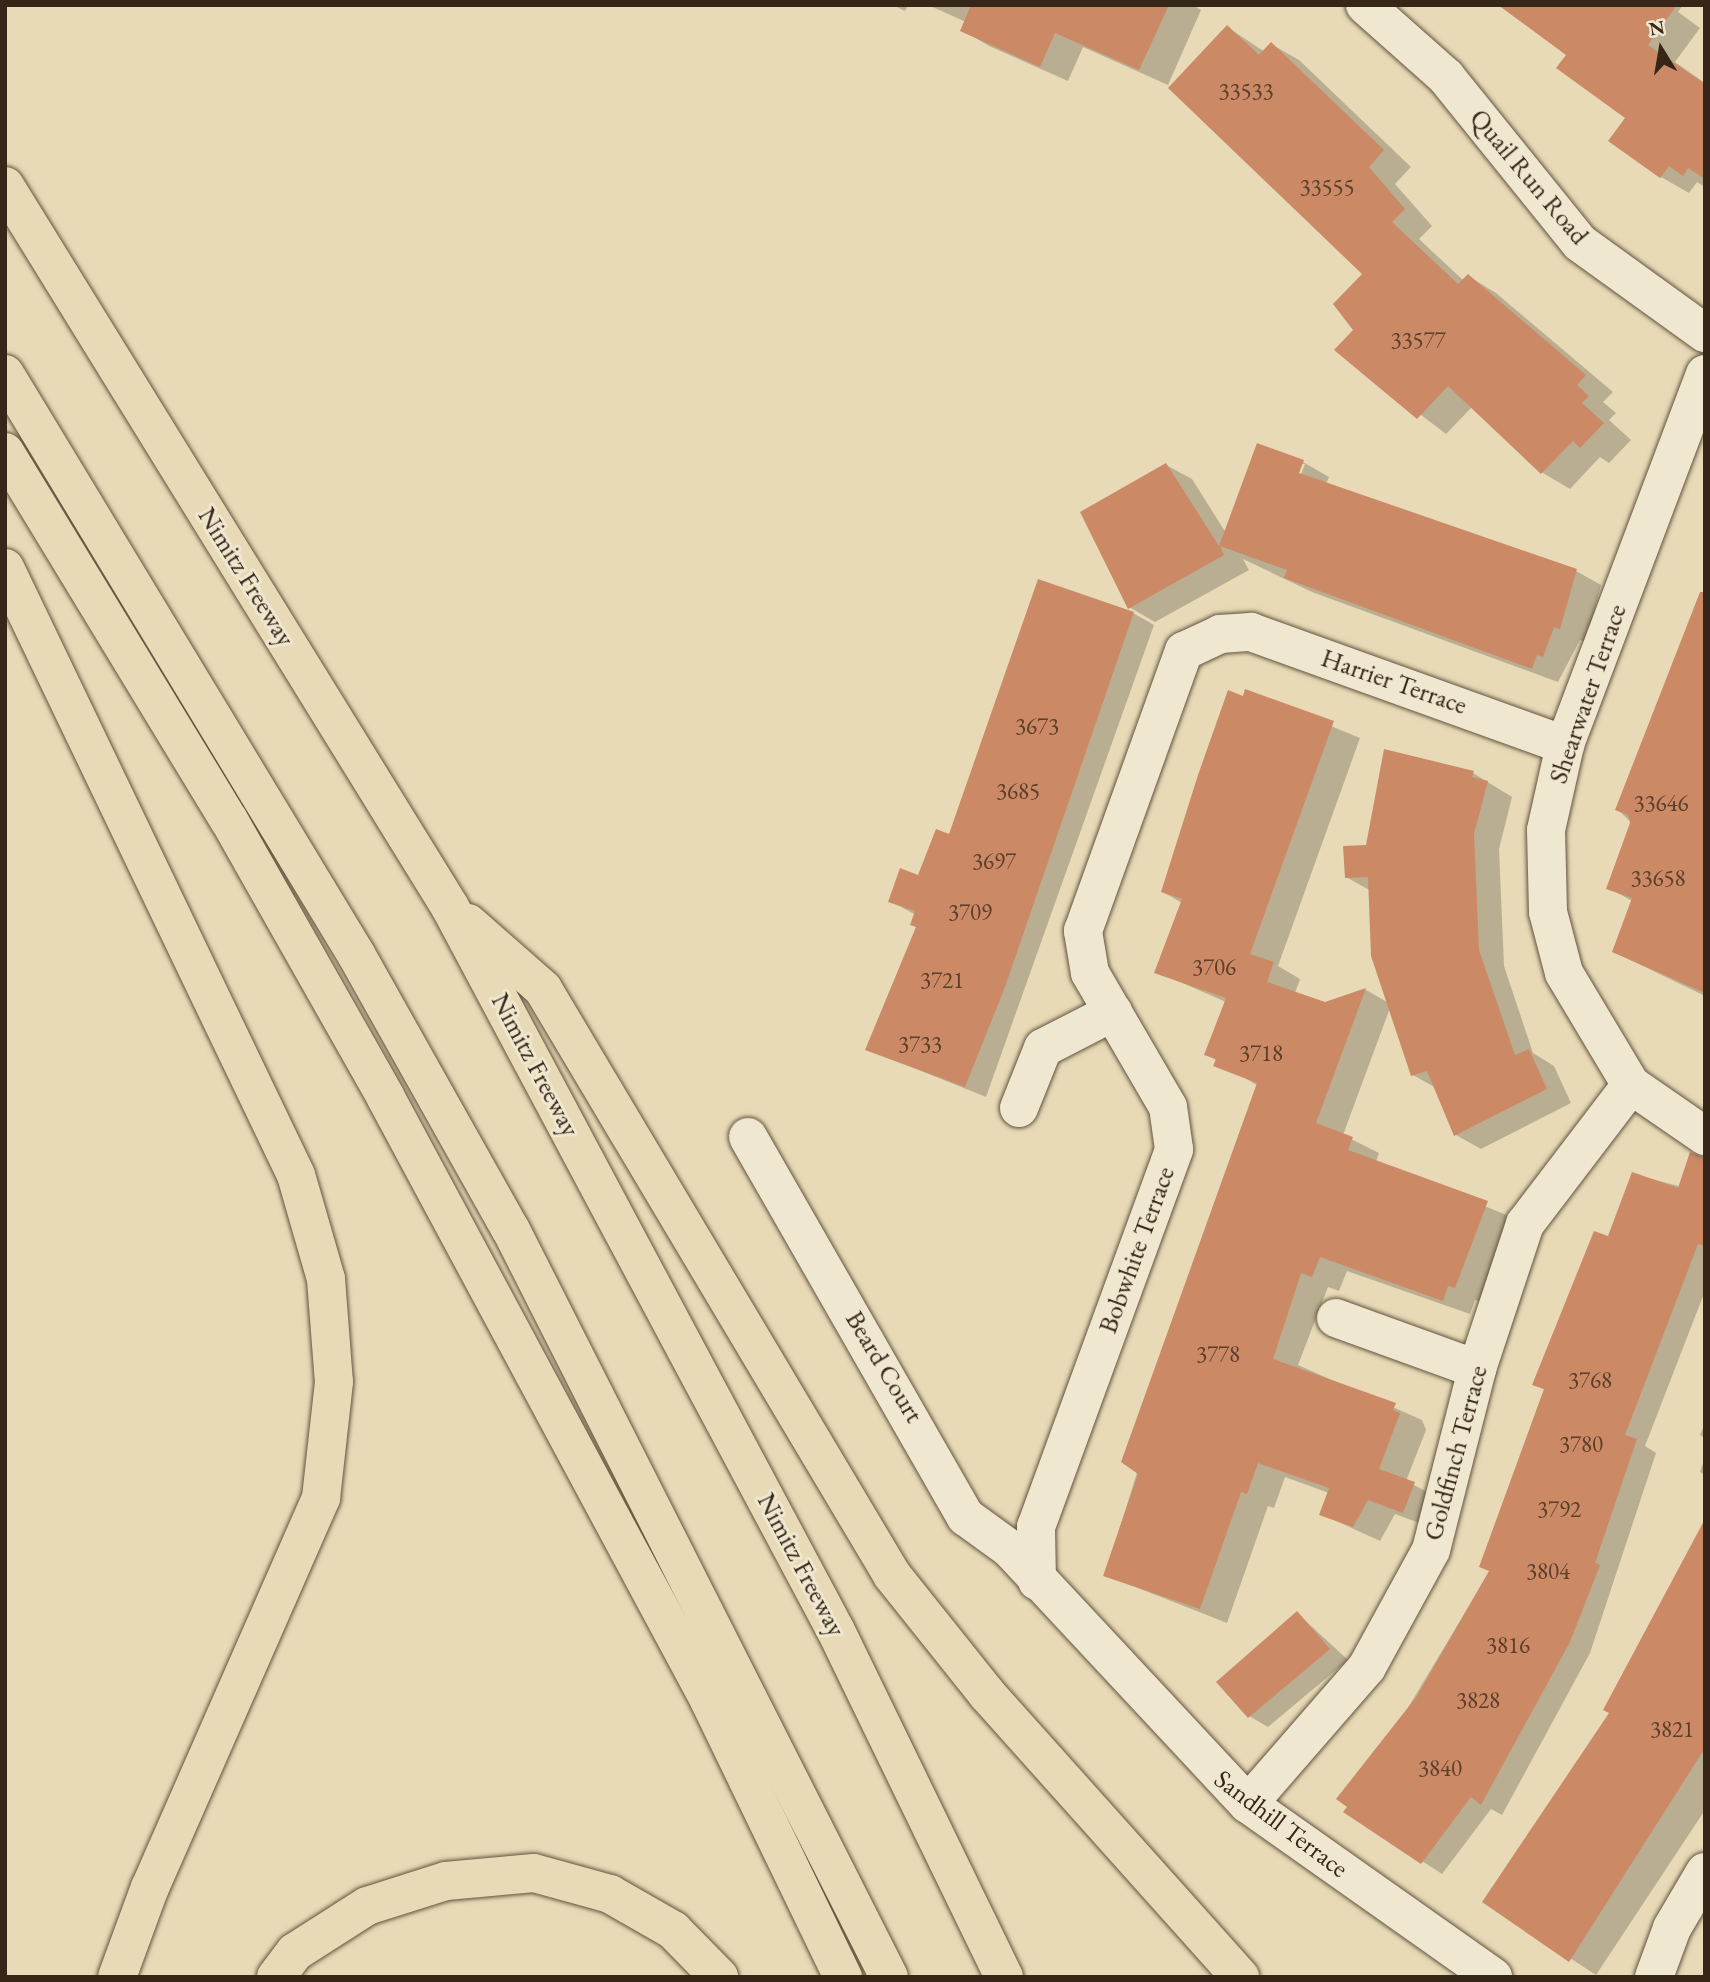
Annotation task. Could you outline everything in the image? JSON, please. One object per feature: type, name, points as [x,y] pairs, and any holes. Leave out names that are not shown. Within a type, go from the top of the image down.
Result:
[{"type":"highway","name":"Nimitz Freeway","points":[[5,186],[450,907],[830,1619],[1004,1977]]},
{"type":"highway","points":[[5,374],[357,956],[511,1230],[889,1977]]},
{"type":"highway","points":[[5,452],[229,820],[393,1110],[709,1700],[843,1977]]},
{"type":"highway","points":[[5,568],[296,1175],[326,1279],[334,1382],[321,1498],[150,1887],[117,1977]]},
{"type":"highway","points":[[450,907],[543,989],[892,1575],[987,1694],[1240,1977]]},
{"type":"highway","points":[[275,1977],[295,1952],[367,1906],[446,1881],[534,1873],[610,1894],[662,1924],[719,1977]]},
{"type":"street","name":"Quail Run Road","points":[[1365,5],[1446,77],[1580,243],[1705,333]]},
{"type":"street","name":"Shearwater Terrace","points":[[1705,374],[1565,745],[1546,830],[1548,912],[1564,973],[1631,1085],[1705,1136]]},
{"type":"street","name":"Harrier Terrace","points":[[1220,634],[1251,632],[1565,745]]},
{"type":"street","name":"Bobwhite Terrace","points":[[1037,1581],[1036,1527],[1174,1149],[1168,1107],[1090,973],[1083,931],[1184,651],[1220,634]]},
{"type":"street","points":[[1019,1108],[1043,1048],[1113,1012]]},
{"type":"street","name":"Goldfinch Terrace","points":[[1248,1804],[1367,1667],[1431,1550],[1477,1369],[1525,1224],[1631,1085]]},
{"type":"street","name":"Beard Court","points":[[748,1137],[966,1517],[1010,1549],[1037,1581]]},
{"type":"street","points":[[1336,1318],[1477,1369]]},
{"type":"street","name":"Sandhill Terrace","points":[[1037,1581],[1248,1804],[1493,1977]]},
{"type":"street","points":[[1654,1977],[1672,1928],[1705,1872]]},
{"type":"building","points":[[971,5],[1169,5],[1139,70],[1055,33],[1040,67],[960,31]]},
{"type":"building","points":[[1498,5],[1677,5],[1648,45],[1705,84],[1705,179],[1688,168],[1683,176],[1669,166],[1660,178],[1608,141],[1625,118],[1556,68],[1566,55]]},
{"type":"building","points":[[1227,25],[1259,55],[1271,42],[1384,150],[1369,167],[1405,209],[1392,222],[1458,284],[1468,274],[1586,375],[1577,385],[1589,396],[1582,403],[1604,423],[1580,448],[1573,441],[1541,474],[1448,386],[1417,419],[1334,350],[1353,330],[1333,304],[1362,274],[1168,88]]},
{"type":"building","points":[[1257,443],[1304,460],[1299,473],[1577,569],[1560,629],[1554,627],[1543,657],[1537,655],[1532,669],[1284,578],[1287,570],[1220,546],[1224,555],[1128,609],[1080,512],[1166,463],[1219,546]]},
{"type":"building","points":[[1038,579],[1134,612],[1005,987],[965,1087],[865,1050],[916,927],[910,925],[915,911],[888,902],[900,868],[918,875],[936,829],[949,834]]},
{"type":"building","points":[[1700,592],[1705,592],[1705,993],[1612,952],[1632,898],[1606,889],[1630,823],[1628,815],[1615,810]]},
{"type":"building","points":[[1245,689],[1334,721],[1250,954],[1274,962],[1267,982],[1325,1002],[1366,988],[1316,1123],[1353,1137],[1348,1150],[1488,1201],[1455,1288],[1448,1286],[1443,1301],[1320,1257],[1312,1277],[1301,1273],[1273,1359],[1396,1403],[1393,1410],[1400,1413],[1379,1469],[1415,1482],[1403,1513],[1368,1500],[1353,1527],[1319,1515],[1329,1488],[1258,1463],[1247,1494],[1241,1492],[1200,1609],[1103,1576],[1138,1474],[1121,1462],[1257,1083],[1213,1066],[1216,1059],[1204,1055],[1226,998],[1154,973],[1182,899],[1161,892],[1198,775],[1228,690],[1243,696]]},
{"type":"building","points":[[1384,749],[1474,771],[1472,777],[1488,781],[1474,834],[1479,950],[1515,1055],[1529,1049],[1547,1089],[1454,1136],[1427,1071],[1411,1076],[1371,956],[1368,877],[1345,878],[1343,846],[1366,845]]},
{"type":"building","points":[[1690,1152],[1705,1158],[1705,1246],[1698,1244],[1625,1435],[1637,1439],[1595,1563],[1600,1565],[1570,1642],[1481,1805],[1471,1797],[1421,1864],[1343,1812],[1347,1807],[1336,1799],[1417,1696],[1489,1571],[1479,1567],[1544,1389],[1532,1385],[1594,1231],[1608,1236],[1632,1172],[1678,1188]]},
{"type":"building","points":[[1705,1519],[1705,1748],[1569,1962],[1482,1902],[1609,1713],[1603,1710]]},
{"type":"building","points":[[1297,1611],[1330,1649],[1248,1718],[1216,1682]]}]
